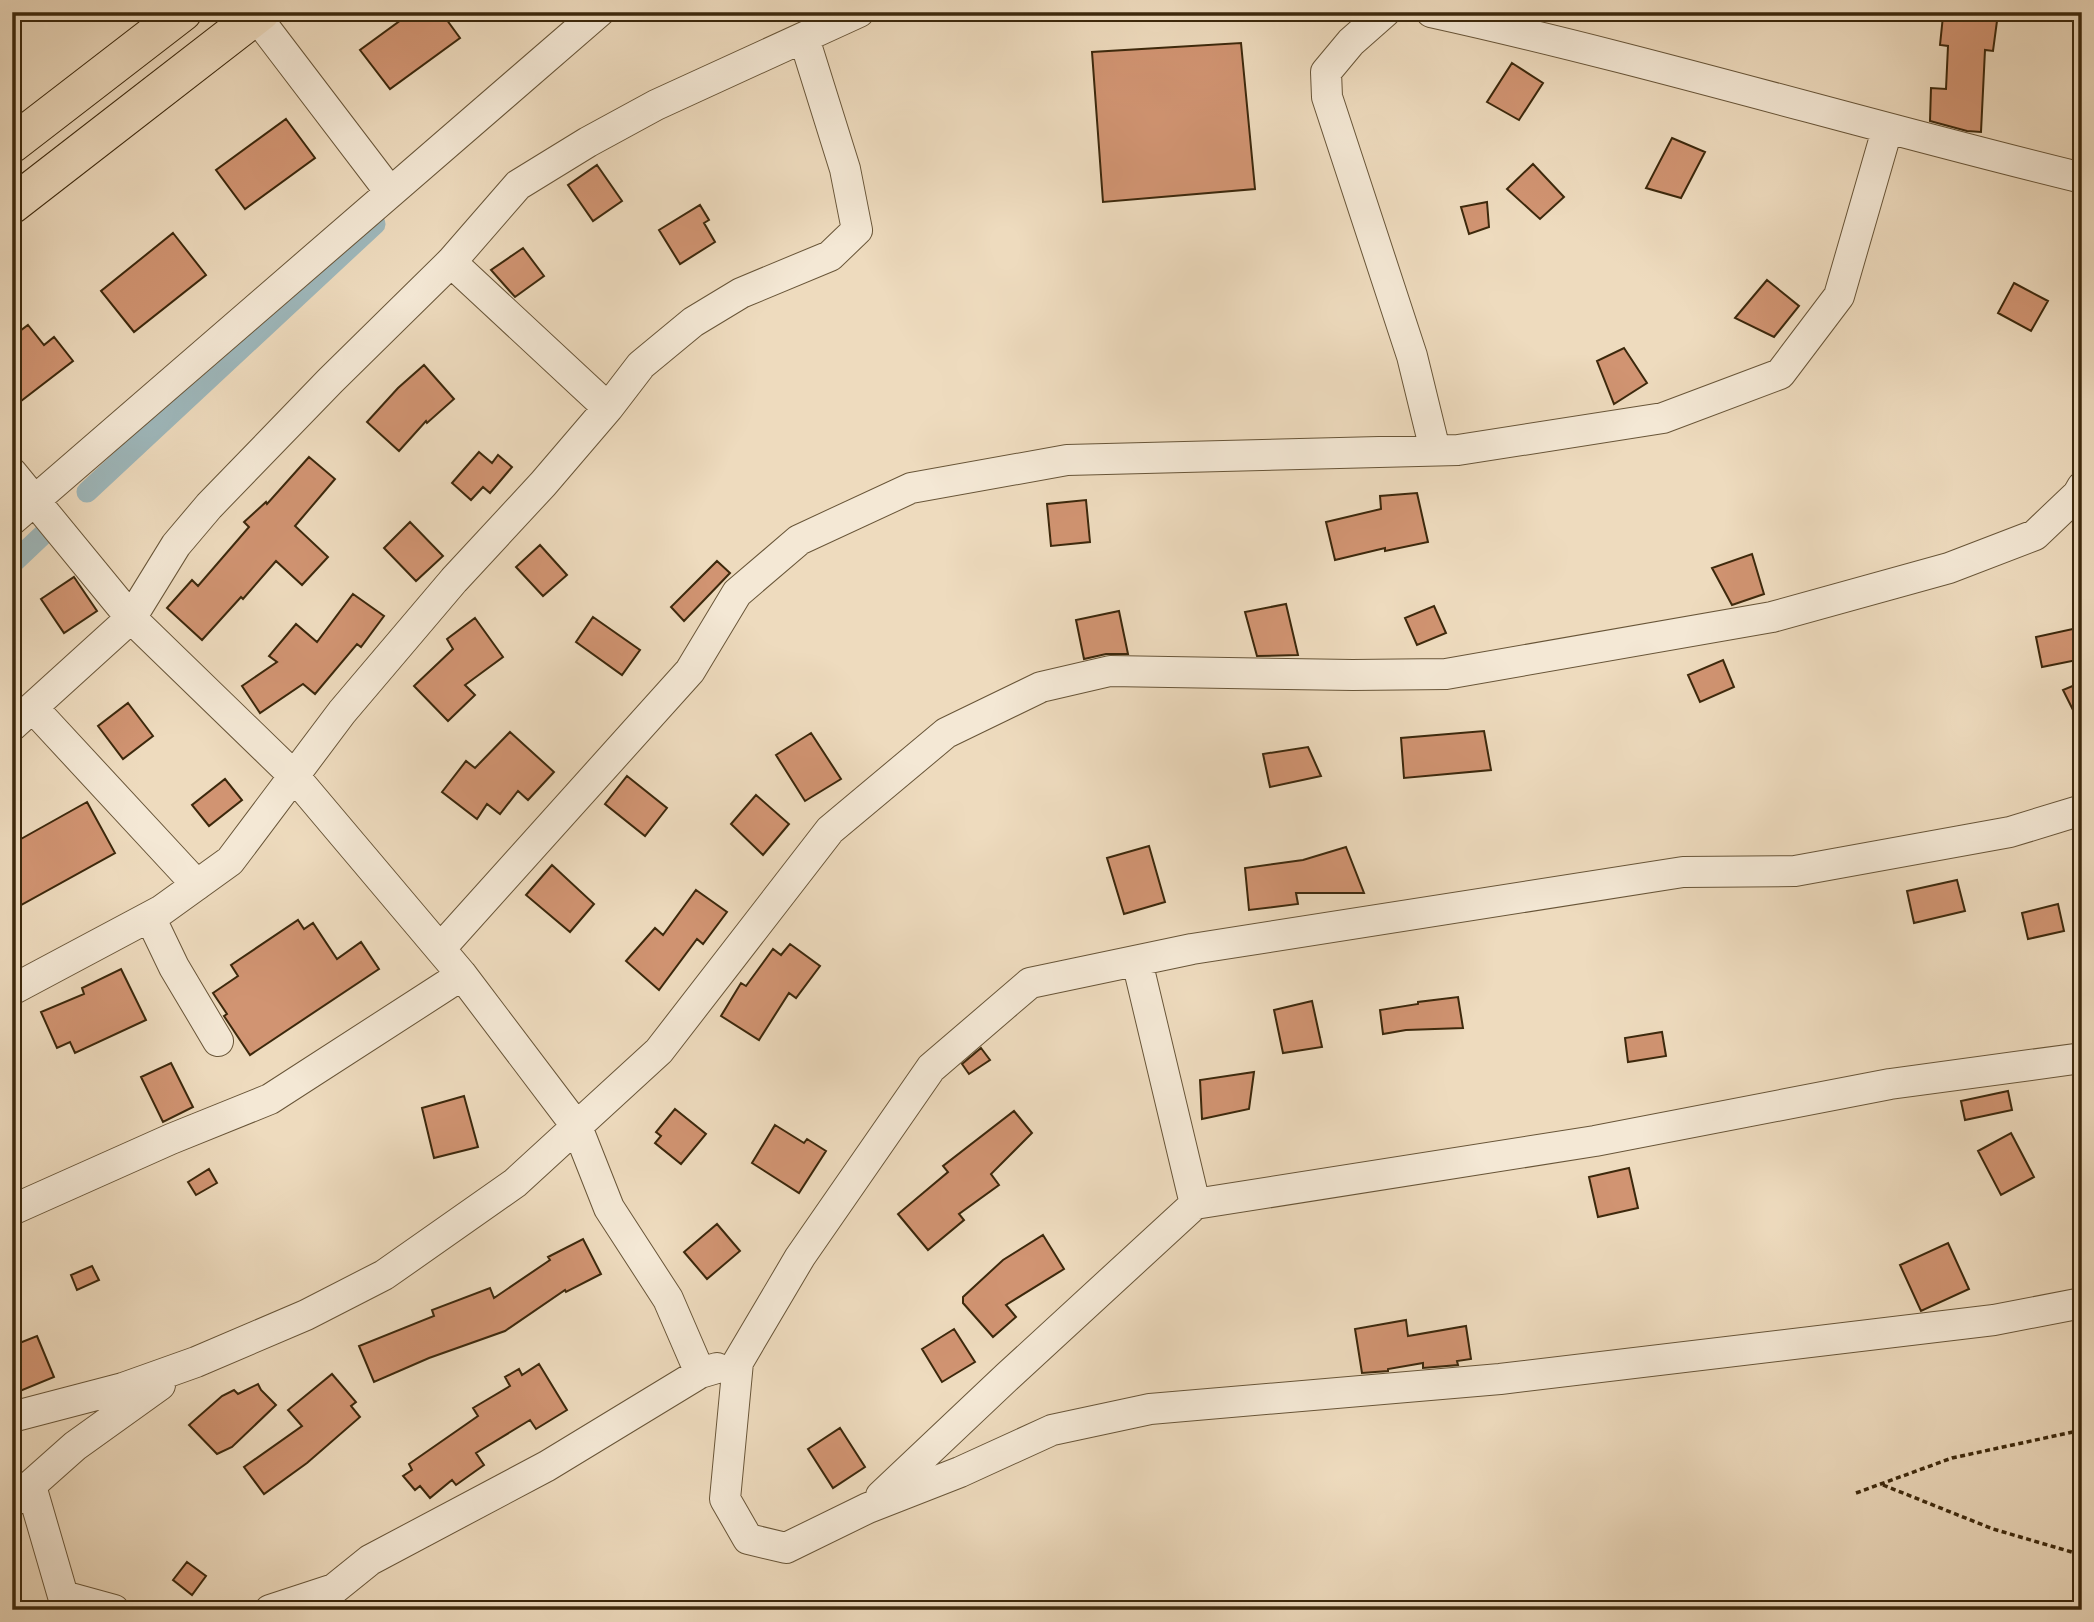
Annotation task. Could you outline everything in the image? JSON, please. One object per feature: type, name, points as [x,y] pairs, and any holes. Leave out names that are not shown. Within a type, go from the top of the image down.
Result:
[{"type":"main road","points":[[12,144],[183,12]]},
{"type":"main road","points":[[12,205],[258,14]]},
{"type":"street","points":[[12,520],[599,12]]},
{"type":"street","points":[[197,885],[23,717],[131,618],[176,545],[209,506],[330,381],[452,262],[518,185],[656,105],[859,12]]},
{"type":"street","points":[[1385,12],[1351,42],[1326,72],[1328,97],[1412,356],[1435,450]]},
{"type":"street","points":[[1430,12],[1536,36],[1888,130],[2082,178]]},
{"type":"street","points":[[258,14],[390,192]]},
{"type":"street","points":[[12,990],[150,917],[230,861],[342,712],[446,590],[543,484],[641,365],[692,322],[741,293],[830,256],[857,230],[845,169],[804,38]]},
{"type":"street","points":[[440,949],[690,671],[737,593],[799,540],[911,488],[1067,460],[1458,450],[1663,418],[1780,374],[1839,296],[1888,130]]},
{"type":"street","points":[[452,262],[608,408]]},
{"type":"street","points":[[12,473],[131,618],[294,776],[462,975],[577,1127],[609,1208],[668,1299],[700,1373]]},
{"type":"street","points":[[12,1417],[124,1388],[196,1362],[306,1315],[384,1275],[514,1183],[659,1051],[830,830],[946,733],[1041,687],[1110,671],[1446,674],[1772,617],[1949,568],[2035,535],[2082,487]]},
{"type":"street","points":[[2082,810],[2010,832],[1795,871],[1683,872],[1192,949],[1030,984],[931,1068],[800,1257],[738,1362],[724,1499],[748,1539],[786,1548],[868,1508],[960,1472],[1052,1430],[1150,1409],[1500,1379],[1994,1320],[2082,1303]]},
{"type":"street","points":[[150,917],[174,967],[218,1041]]},
{"type":"street","points":[[1137,961],[1195,1204]]},
{"type":"street","points":[[12,1210],[171,1139],[270,1099],[462,975]]},
{"type":"street","points":[[868,1508],[1195,1204],[1595,1141],[1890,1084],[2082,1058]]},
{"type":"street","points":[[2046,1310],[2082,1326]]},
{"type":"street","points":[[114,1610],[63,1596],[22,1494],[75,1446],[196,1362]]},
{"type":"street","points":[[270,1610],[334,1588],[370,1560],[547,1466],[700,1373],[738,1362]]},
{"type":"path","points":[[1856,1493],[1952,1458],[2082,1430]]},
{"type":"path","points":[[1881,1484],[1993,1529],[2082,1555]]},
{"type":"building","points":[[412,12],[441,12],[460,38],[390,89],[360,50]]},
{"type":"building","points":[[1956,12],[1986,12],[1985,19],[1997,21],[1993,51],[1985,50],[1981,132],[1930,121],[1931,88],[1946,89],[1948,46],[1940,45],[1943,16],[1955,17]]},
{"type":"building","points":[[1241,43],[1255,189],[1103,202],[1092,52]]},
{"type":"building","points":[[1512,63],[1543,83],[1519,120],[1487,102]]},
{"type":"building","points":[[286,119],[315,158],[245,209],[216,170]]},
{"type":"building","points":[[1672,138],[1705,152],[1681,198],[1646,188]]},
{"type":"building","points":[[1533,164],[1564,197],[1540,219],[1507,189]]},
{"type":"building","points":[[597,165],[622,201],[593,221],[568,185]]},
{"type":"building","points":[[1487,202],[1489,227],[1469,234],[1461,207]]},
{"type":"building","points":[[700,205],[709,220],[704,223],[715,242],[680,264],[659,230]]},
{"type":"building","points":[[173,233],[206,275],[134,332],[101,291]]},
{"type":"building","points":[[523,248],[544,276],[515,297],[491,270]]},
{"type":"building","points":[[1767,280],[1799,306],[1774,337],[1735,318]]},
{"type":"building","points":[[2014,283],[2048,301],[2031,331],[1998,313]]},
{"type":"building","points":[[28,325],[44,345],[54,337],[73,361],[12,408],[12,337]]},
{"type":"building","points":[[1624,348],[1647,383],[1614,404],[1597,361]]},
{"type":"building","points":[[424,365],[454,399],[427,423],[426,421],[399,451],[367,422],[398,388]]},
{"type":"building","points":[[479,452],[492,463],[498,455],[512,467],[490,493],[483,487],[471,500],[452,483]]},
{"type":"building","points":[[309,457],[335,479],[295,526],[328,557],[302,585],[276,561],[202,640],[167,608],[192,580],[198,586],[249,527],[244,522],[266,502],[267,504]]},
{"type":"building","points":[[1417,493],[1428,542],[1385,551],[1385,548],[1335,560],[1326,522],[1381,509],[1380,496]]},
{"type":"building","points":[[1086,500],[1090,542],[1051,546],[1047,504]]},
{"type":"building","points":[[410,522],[443,556],[416,581],[384,548]]},
{"type":"building","points":[[540,545],[567,575],[543,596],[516,567]]},
{"type":"building","points":[[1752,554],[1764,594],[1732,605],[1712,568]]},
{"type":"building","points":[[717,561],[730,573],[684,621],[671,607]]},
{"type":"building","points":[[74,577],[97,611],[64,633],[41,599]]},
{"type":"building","points":[[353,594],[384,616],[361,647],[357,644],[315,694],[303,684],[260,713],[242,686],[277,662],[269,656],[296,624],[317,642]]},
{"type":"building","points":[[1286,604],[1298,655],[1257,656],[1245,612]]},
{"type":"building","points":[[1434,606],[1446,633],[1417,645],[1405,618]]},
{"type":"building","points":[[1119,611],[1128,654],[1106,654],[1084,659],[1076,620]]},
{"type":"building","points":[[593,617],[640,650],[622,675],[576,642]]},
{"type":"building","points":[[475,618],[503,657],[465,685],[475,695],[448,721],[414,686],[453,649],[447,639]]},
{"type":"building","points":[[2082,627],[2082,659],[2042,667],[2036,637]]},
{"type":"building","points":[[1723,660],[1734,687],[1700,702],[1688,675]]},
{"type":"building","points":[[2082,682],[2082,728],[2063,690]]},
{"type":"building","points":[[128,703],[153,736],[123,759],[98,726]]},
{"type":"building","points":[[1484,731],[1491,770],[1404,778],[1401,738]]},
{"type":"building","points":[[510,732],[554,772],[528,800],[518,791],[500,814],[487,804],[477,819],[442,792],[466,761],[475,768]]},
{"type":"building","points":[[811,733],[841,779],[805,801],[776,755]]},
{"type":"building","points":[[1308,747],[1321,776],[1270,787],[1263,754]]},
{"type":"building","points":[[627,776],[667,808],[645,836],[605,804]]},
{"type":"building","points":[[225,779],[242,800],[209,826],[192,805]]},
{"type":"building","points":[[756,795],[789,824],[763,855],[731,824]]},
{"type":"building","points":[[87,802],[115,853],[12,910],[12,844]]},
{"type":"building","points":[[1149,846],[1165,902],[1124,914],[1107,858]]},
{"type":"building","points":[[1346,847],[1364,893],[1296,893],[1298,904],[1249,910],[1245,868],[1303,860]]},
{"type":"building","points":[[552,865],[594,904],[570,932],[526,895]]},
{"type":"building","points":[[1957,880],[1965,911],[1914,923],[1907,891]]},
{"type":"building","points":[[696,890],[727,912],[703,944],[697,939],[659,990],[626,961],[655,928],[663,935]]},
{"type":"building","points":[[2058,904],[2064,931],[2028,939],[2022,913]]},
{"type":"building","points":[[298,920],[304,929],[313,923],[337,959],[361,942],[379,969],[250,1055],[224,1016],[227,1014],[213,993],[238,976],[231,965]]},
{"type":"building","points":[[790,944],[820,966],[796,998],[789,993],[759,1040],[721,1016],[741,983],[746,986],[773,949],[781,955]]},
{"type":"building","points":[[121,969],[146,1020],[75,1053],[70,1042],[57,1048],[41,1012],[84,994],[82,988]]},
{"type":"building","points":[[1458,997],[1463,1028],[1406,1030],[1383,1034],[1380,1010]]},
{"type":"building","points":[[1312,1001],[1322,1047],[1283,1053],[1274,1010]]},
{"type":"building","points":[[1662,1032],[1666,1056],[1628,1062],[1625,1038]]},
{"type":"building","points":[[981,1048],[990,1060],[969,1074],[962,1064]]},
{"type":"building","points":[[171,1063],[193,1107],[163,1122],[141,1077]]},
{"type":"building","points":[[1254,1072],[1249,1109],[1202,1119],[1200,1080]]},
{"type":"building","points":[[2008,1091],[2012,1110],[1965,1120],[1961,1101]]},
{"type":"building","points":[[464,1096],[478,1147],[434,1158],[422,1108]]},
{"type":"building","points":[[675,1109],[706,1134],[681,1164],[655,1143],[661,1136],[656,1132]]},
{"type":"building","points":[[1014,1111],[1032,1133],[991,1174],[999,1185],[959,1214],[964,1220],[928,1250],[898,1214],[948,1172],[943,1166]]},
{"type":"building","points":[[775,1125],[804,1143],[807,1139],[826,1151],[799,1193],[752,1163]]},
{"type":"building","points":[[2011,1133],[2034,1177],[2001,1195],[1978,1151]]},
{"type":"building","points":[[1629,1168],[1638,1208],[1598,1217],[1589,1177]]},
{"type":"building","points":[[209,1169],[217,1183],[196,1195],[188,1182]]},
{"type":"building","points":[[717,1224],[740,1251],[707,1279],[684,1252]]},
{"type":"building","points":[[1043,1235],[1064,1269],[1006,1305],[1016,1317],[993,1337],[963,1303],[963,1297],[1003,1260]]},
{"type":"building","points":[[583,1239],[601,1274],[566,1292],[565,1290],[505,1331],[429,1358],[374,1382],[359,1346],[434,1316],[432,1310],[490,1288],[494,1298],[550,1260],[548,1257]]},
{"type":"building","points":[[1948,1243],[1969,1289],[1921,1311],[1900,1265]]},
{"type":"building","points":[[92,1266],[99,1280],[77,1290],[71,1275]]},
{"type":"building","points":[[1406,1320],[1408,1336],[1466,1326],[1471,1359],[1457,1361],[1458,1365],[1423,1368],[1423,1363],[1388,1371],[1362,1373],[1355,1329]]},
{"type":"building","points":[[954,1329],[975,1362],[942,1382],[922,1349]]},
{"type":"building","points":[[37,1336],[54,1377],[20,1391],[12,1371],[12,1346]]},
{"type":"building","points":[[539,1364],[567,1410],[536,1429],[530,1420],[476,1453],[484,1465],[456,1485],[452,1480],[430,1498],[420,1486],[415,1490],[403,1476],[412,1470],[409,1464],[478,1416],[473,1408],[510,1386],[505,1377],[519,1369],[522,1375]]},
{"type":"building","points":[[332,1374],[356,1402],[351,1406],[360,1417],[307,1463],[264,1494],[244,1467],[302,1426],[288,1410]]},
{"type":"building","points":[[258,1384],[276,1405],[232,1447],[217,1454],[189,1425],[222,1396],[234,1390],[238,1394]]},
{"type":"building","points":[[840,1428],[865,1467],[833,1488],[808,1449]]},
{"type":"building","points":[[187,1562],[206,1576],[192,1595],[173,1580]]},
{"type":"waterway","points":[[87,492],[375,224]]},
{"type":"waterway","points":[[12,564],[50,528]]}]
